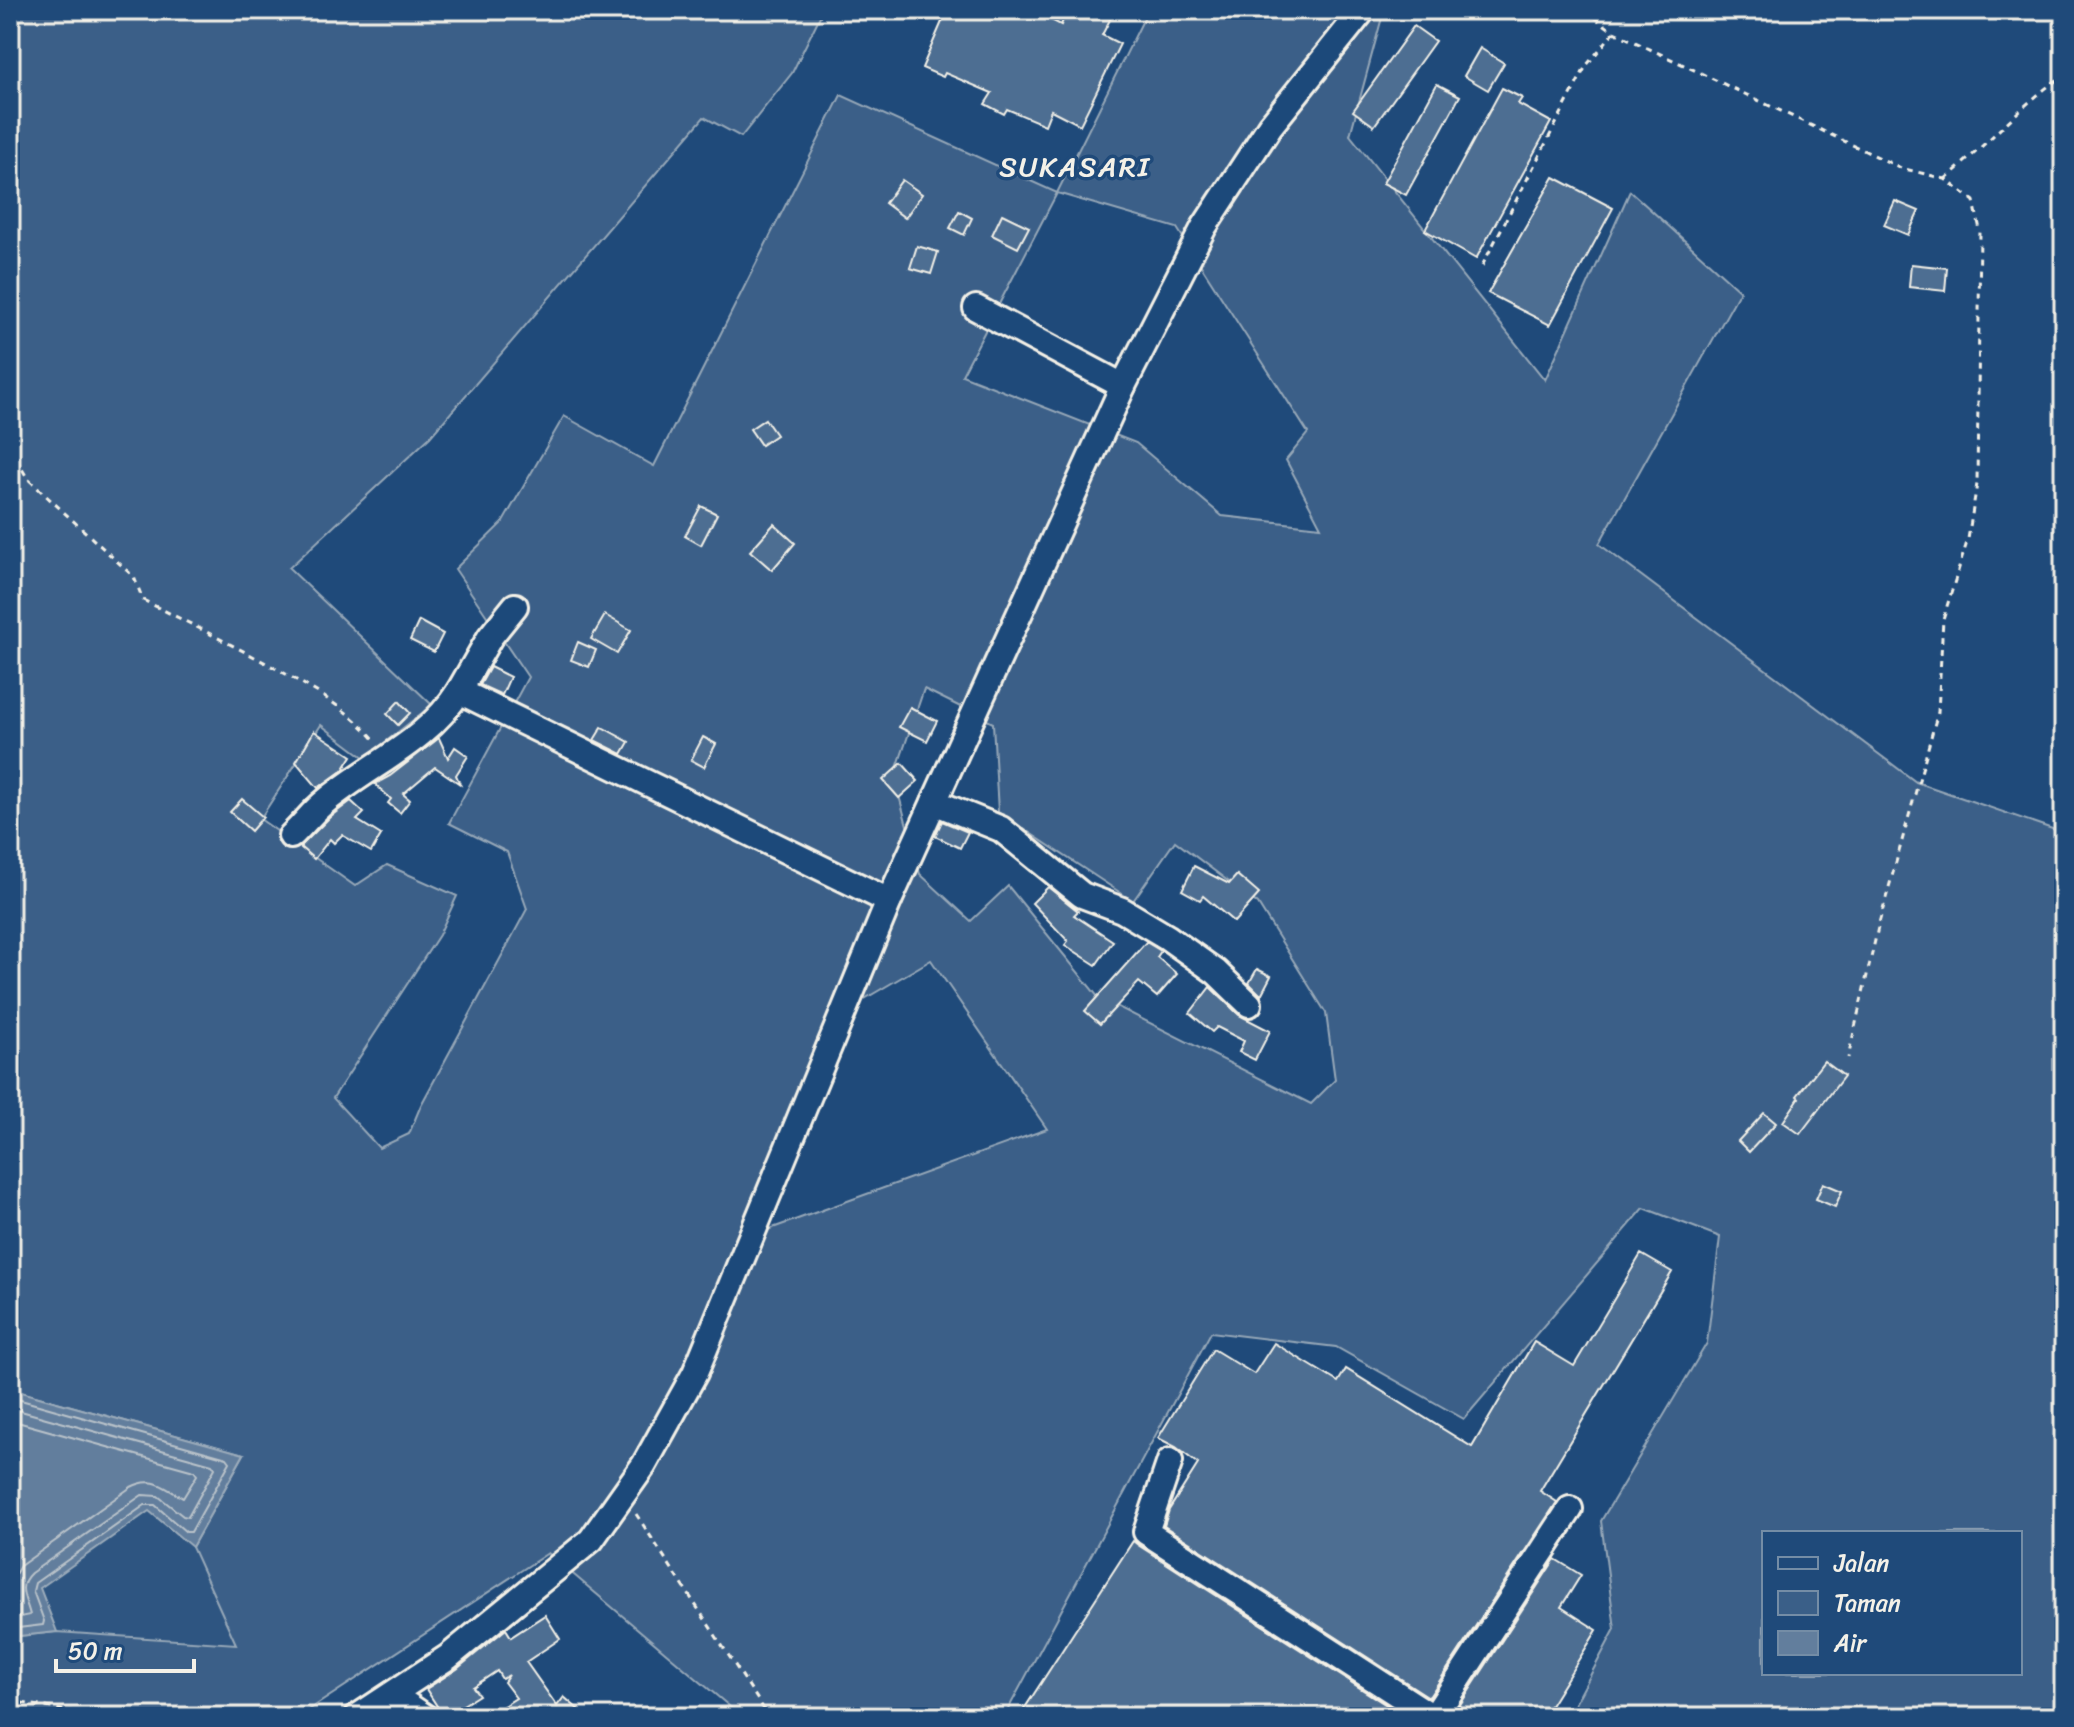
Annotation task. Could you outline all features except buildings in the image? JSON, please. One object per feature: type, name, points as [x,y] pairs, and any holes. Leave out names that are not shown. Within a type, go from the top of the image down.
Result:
[{"type":"street","points":[[357,1717],[448,1657],[591,1540],[644,1465],[695,1373],[889,901],[1123,386],[1204,227],[1270,126],[1363,10]]},
{"type":"street","points":[[976,308],[1123,386]]},
{"type":"street","points":[[291,836],[324,802],[390,758],[444,715],[490,637],[515,606]]},
{"type":"street","points":[[459,691],[889,901]]},
{"type":"street","points":[[934,802],[1001,829],[1082,895],[1122,910],[1167,937],[1216,972],[1249,1004]]},
{"type":"street","points":[[1170,1461],[1146,1532],[1434,1717],[1570,1509]]},
{"type":"street","points":[[393,1695],[425,1717]]},
{"type":"path","points":[[1585,10],[1614,32],[1901,168],[1945,179],[1974,201],[1980,230],[1977,484],[1968,539],[1943,619],[1938,712],[1879,923],[1848,1058]]},
{"type":"path","points":[[1482,266],[1586,66],[1614,32]]},
{"type":"path","points":[[1945,179],[1981,149],[2037,93],[2064,75]]},
{"type":"path","points":[[10,449],[28,479],[134,577],[143,600],[225,640],[318,692],[359,723],[390,758]]},
{"type":"path","points":[[623,1495],[769,1717]]},
{"type":"path","points":[[10,1701],[105,1717]]},
{"type":"shaded area","points":[[149,1511],[192,1547],[236,1645],[57,1632],[40,1588]]},
{"type":"green space","points":[[10,10],[823,10],[792,73],[741,137],[704,117],[430,437],[289,568],[432,705],[365,758],[321,725],[260,819],[355,886],[387,865],[457,896],[439,935],[333,1098],[379,1148],[409,1134],[421,1105],[527,909],[507,852],[449,823],[528,677],[455,569],[503,522],[564,416],[654,466],[841,95],[1057,193],[1148,10],[1384,10],[1350,135],[1545,380],[1630,191],[1740,291],[1599,544],[1916,782],[2064,833],[2064,1717],[1568,1717],[1615,1629],[1601,1521],[1707,1343],[1720,1237],[1644,1208],[1464,1419],[1336,1347],[1211,1332],[1004,1717],[742,1717],[548,1553],[298,1717],[10,1717],[10,1637],[57,1632],[236,1644],[192,1547],[244,1454],[10,1389]],"holes":[[[1057,193],[1177,228],[1308,433],[1286,460],[1321,527],[1222,516],[1136,443],[962,375]],[[924,689],[993,723],[998,812],[1133,901],[1175,841],[1258,904],[1326,1013],[1335,1080],[1311,1104],[1098,997],[1008,886],[971,921],[920,874],[894,777]],[[931,960],[1047,1129],[767,1230],[834,1017]]]},
{"type":"water","points":[[10,1389],[244,1454],[192,1547],[149,1511],[40,1588],[57,1632],[10,1637]]},
{"type":"district","name":"SUKASARI","points":[[1075,166]]}]
